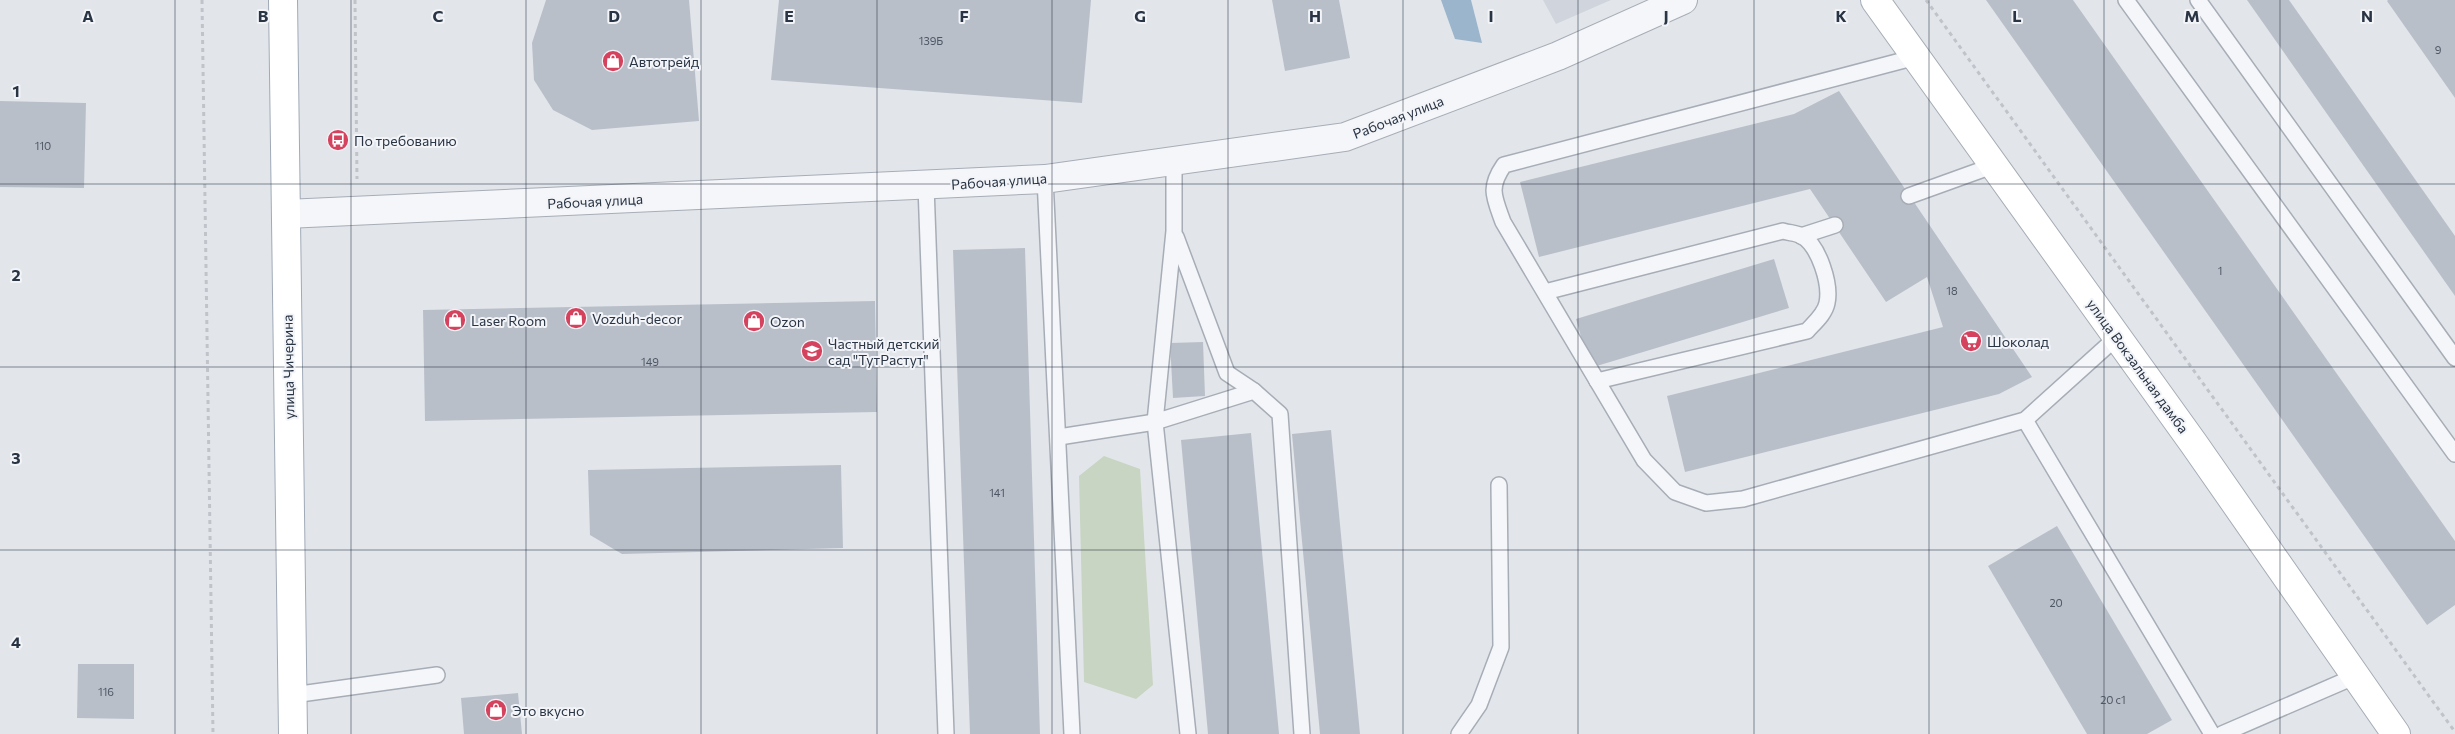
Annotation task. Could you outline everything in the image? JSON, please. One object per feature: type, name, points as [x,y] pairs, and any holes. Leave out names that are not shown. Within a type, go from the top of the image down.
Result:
[{"type":"street","name":"улица Чичерина","points":[[283,0],[293,734]]},
{"type":"street","name":"Рабочая улица","points":[[286,214],[926,186],[1045,179],[1174,159],[1345,137],[1558,56],[1683,0]]},
{"type":"street","name":"улица Вокзальная дамба","points":[[1876,0],[2117,337],[2396,734]]},
{"type":"lane","points":[[2126,0],[2455,454]]},
{"type":"lane","points":[[2198,0],[2455,358]]},
{"type":"lane","points":[[1916,57],[1504,165],[1494,180],[1495,200],[1503,222],[1644,460],[1675,492],[1706,503],[1744,499],[2025,420],[2117,337]]},
{"type":"lane","points":[[1174,159],[1174,231],[1155,422],[1188,734]]},
{"type":"lane","points":[[1909,196],[1995,165]]},
{"type":"lane","points":[[1045,179],[1072,734]]},
{"type":"lane","points":[[926,186],[946,734]]},
{"type":"lane","points":[[1802,236],[1834,225]]},
{"type":"lane","points":[[1174,231],[1227,373],[1254,391],[1280,414],[1302,734]]},
{"type":"lane","points":[[1545,292],[1783,232],[1802,236],[1816,248],[1826,278],[1827,303],[1819,319],[1806,331],[1598,381]]},
{"type":"lane","points":[[1059,437],[1155,422],[1254,391]]},
{"type":"lane","points":[[2025,420],[2212,734]]},
{"type":"lane","points":[[1459,734],[1479,706],[1501,647],[1499,485]]},
{"type":"lane","points":[[293,695],[437,675]]},
{"type":"lane","points":[[2222,734],[2356,676]]},
{"type":"path","points":[[202,0],[205,331],[213,734]]},
{"type":"path","points":[[355,0],[357,212]]},
{"type":"path","points":[[1926,0],[2455,732]]},
{"type":"shaded area","points":[[1543,0],[1611,0],[1556,24]]},
{"type":"green space","points":[[1104,456],[1140,469],[1153,685],[1136,699],[1084,682],[1079,476]]},
{"type":"water","points":[[1441,0],[1471,0],[1482,43],[1455,39]]},
{"type":"building","name":"Автотрейд","points":[[546,0],[689,0],[699,121],[592,130],[553,110],[534,80],[532,43]]},
{"type":"building","points":[[779,0],[1091,0],[1082,103],[771,80]]},
{"type":"building","points":[[1272,0],[1339,0],[1350,58],[1285,71]]},
{"type":"building","points":[[1986,0],[2073,0],[2455,541],[2455,605],[2427,625]]},
{"type":"building","points":[[2247,0],[2289,0],[2455,236],[2455,296]]},
{"type":"building","points":[[2455,0],[2455,98],[2387,1]]},
{"type":"building","points":[[1839,91],[2032,377],[1999,394],[1685,472],[1667,396],[1943,327],[1927,277],[1886,302],[1810,189],[1539,257],[1520,182],[1794,114]]},
{"type":"building","points":[[0,101],[86,103],[84,188],[0,187]]},
{"type":"building","points":[[1025,248],[1040,734],[970,734],[953,250]]},
{"type":"building","points":[[1774,259],[1789,308],[1590,368],[1576,319]]},
{"type":"building","points":[[875,301],[877,412],[425,421],[423,310]]},
{"type":"building","points":[[1203,342],[1205,396],[1173,398],[1170,343]]},
{"type":"building","points":[[1331,430],[1360,734],[1320,734],[1292,434]]},
{"type":"building","points":[[1251,433],[1279,734],[1208,734],[1181,440]]},
{"type":"building","points":[[841,465],[843,548],[622,554],[590,535],[588,470]]},
{"type":"building","points":[[2057,526],[2172,720],[2147,734],[2087,734],[1988,566]]},
{"type":"building","points":[[78,664],[134,664],[134,719],[77,718]]},
{"type":"building","points":[[518,693],[522,734],[464,734],[461,698]]},
{"type":"place","name":"Автотрейд","points":[[613,61]]},
{"type":"place","name":"По требованию","points":[[338,140]]},
{"type":"place","name":"Vozduh-decor","points":[[576,318]]},
{"type":"place","name":"Laser Room","points":[[455,320]]},
{"type":"place","name":"Ozon","points":[[754,321]]},
{"type":"place","name":"Шоколад","points":[[1971,341]]},
{"type":"place","name":"Частный детский сад \"ТутРастут\"","points":[[812,351]]},
{"type":"place","name":"Это вкусно","points":[[496,710]]}]
